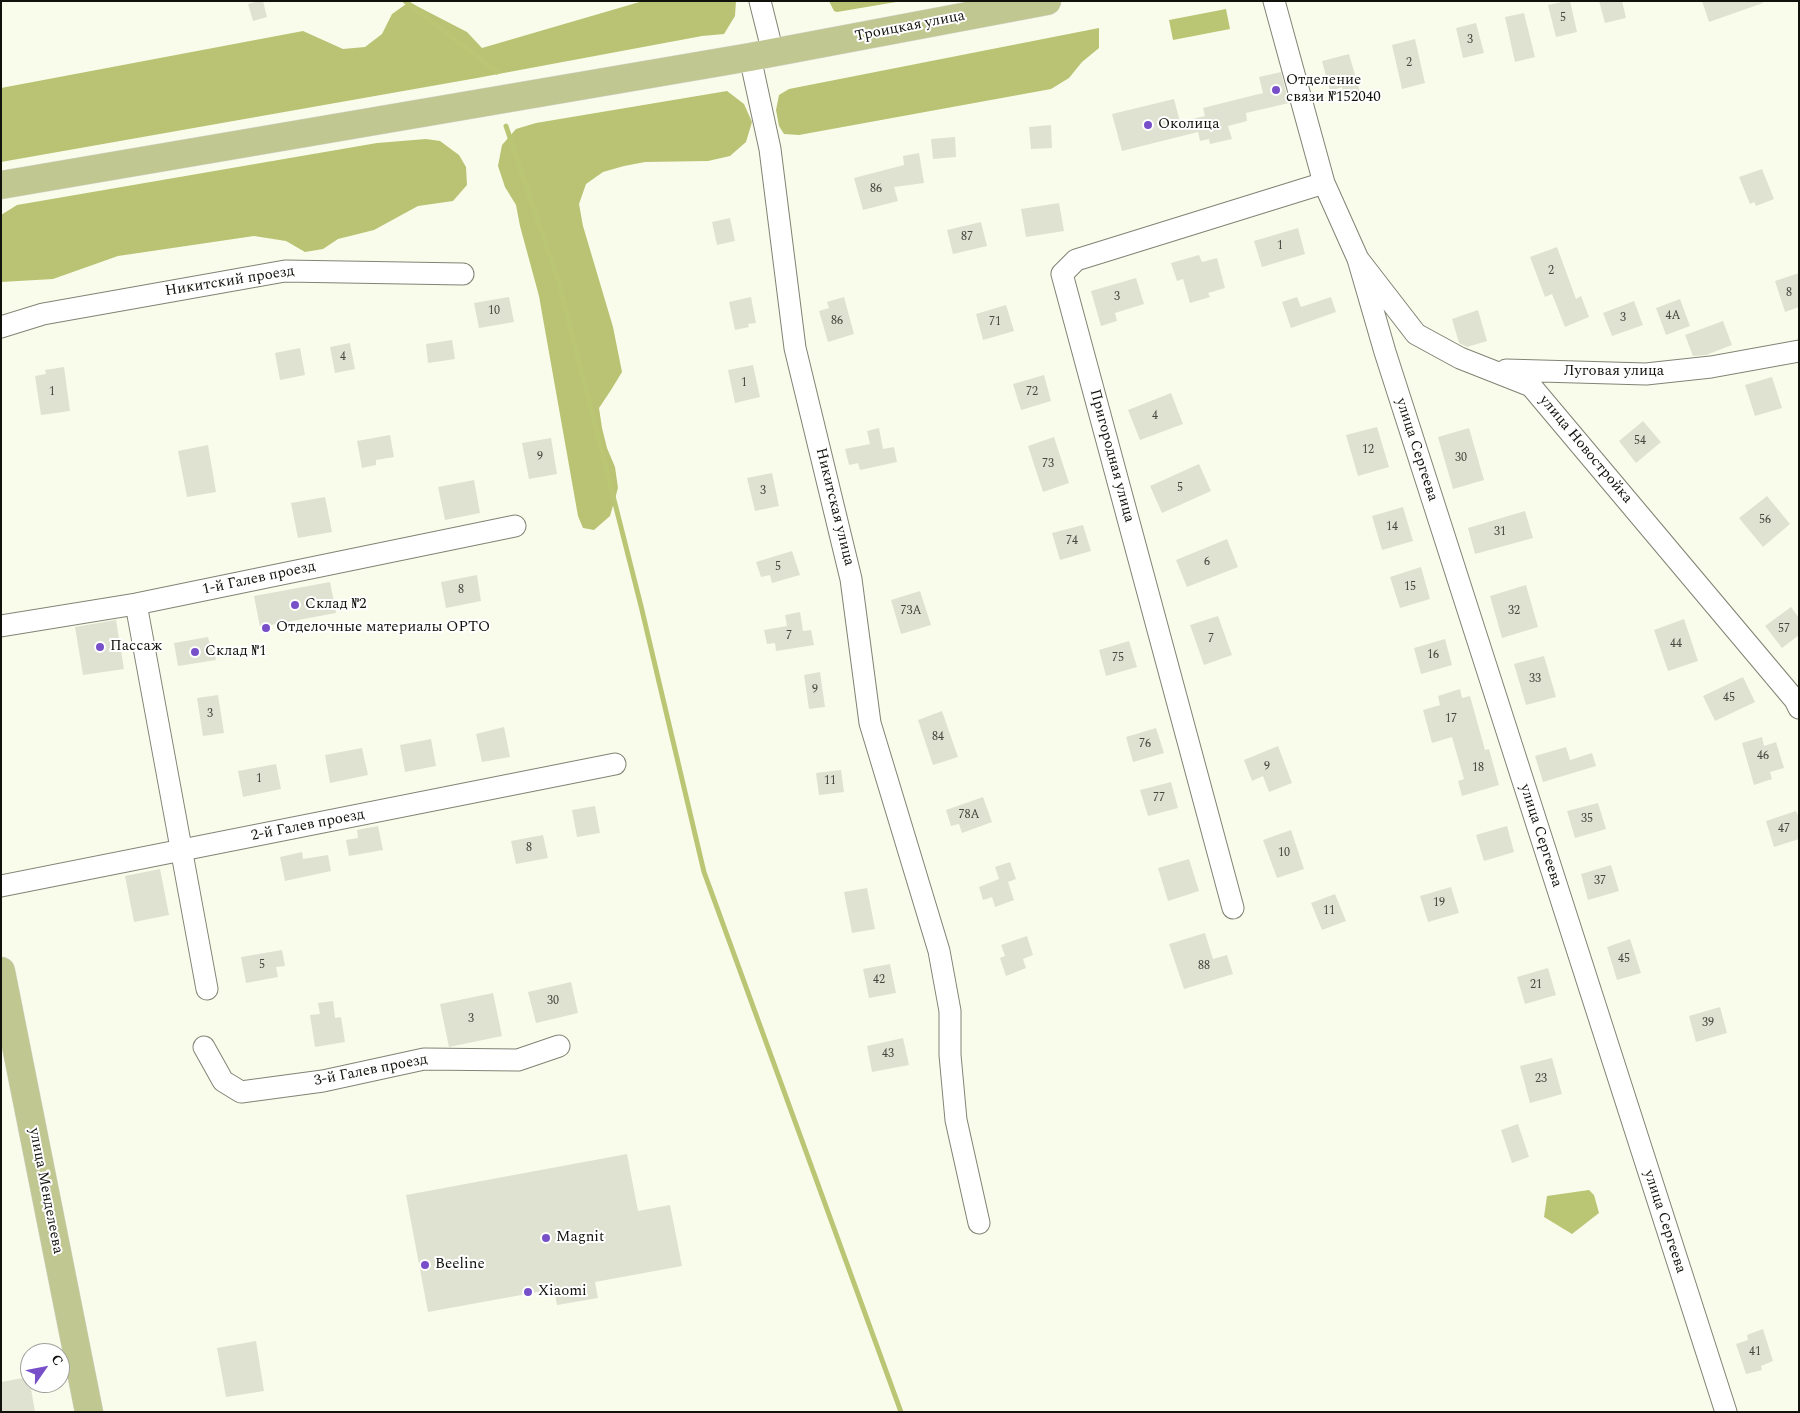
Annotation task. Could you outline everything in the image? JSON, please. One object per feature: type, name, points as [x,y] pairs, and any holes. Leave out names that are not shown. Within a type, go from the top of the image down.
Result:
[{"type":"main road","name":"Троицкая улица","points":[[1,185],[762,55],[1047,1]]},
{"type":"main road","name":"улица Менделеева","points":[[1,971],[89,1412]]},
{"type":"street","name":"Никитская улица","points":[[760,1],[762,55],[770,149],[795,348],[851,579],[870,723],[939,952],[950,1011],[950,1055],[956,1120],[979,1223]]},
{"type":"street","name":"улица Новостройка","points":[[1274,1],[1324,183],[1358,259],[1416,334],[1460,358],[1531,386],[1795,700],[1799,708]]},
{"type":"street","name":"Пригородная улица","points":[[1233,908],[1218,859],[1062,274],[1076,260],[1324,183]]},
{"type":"street","name":"улица Сергеева","points":[[1358,259],[1385,352],[1726,1412]]},
{"type":"street","name":"Никитский проезд","points":[[1,327],[43,314],[285,271],[463,274]]},
{"type":"street","name":"Луговая улица","points":[[1488,369],[1646,374],[1711,367],[1799,351]]},
{"type":"street","name":"1-й Галев проезд","points":[[1,626],[136,604],[515,526]]},
{"type":"street","points":[[136,604],[207,989]]},
{"type":"street","name":"2-й Галев проезд","points":[[1,886],[182,852],[614,764]]},
{"type":"street","name":"3-й Галев проезд","points":[[204,1047],[223,1081],[240,1092],[323,1081],[424,1059],[518,1060],[559,1046]]},
{"type":"shaded area","points":[[643,1],[736,1],[735,16],[724,34],[702,36],[477,78],[1,162],[1,88],[303,31],[343,49],[365,47],[382,34],[392,14],[409,2],[467,32],[482,48]]},
{"type":"shaded area","points":[[829,1],[902,1],[837,12],[834,11]]},
{"type":"shaded area","points":[[1226,9],[1230,29],[1173,40],[1169,20]]},
{"type":"shaded area","points":[[1099,28],[1099,48],[1082,62],[1069,78],[1051,89],[799,135],[784,134],[779,126],[776,110],[779,95],[789,89]]},
{"type":"shaded area","points":[[727,91],[744,104],[752,122],[746,142],[730,156],[708,161],[645,162],[603,172],[586,184],[579,204],[583,226],[613,327],[622,372],[599,408],[607,448],[615,467],[618,488],[610,516],[594,530],[583,528],[578,516],[539,296],[516,205],[505,187],[498,166],[502,145],[516,129],[536,123]]},
{"type":"shaded area","points":[[426,139],[440,141],[459,155],[466,167],[467,185],[453,201],[418,206],[374,230],[338,239],[323,249],[305,252],[286,241],[254,236],[118,256],[53,279],[1,282],[1,215],[17,205],[377,143]]},
{"type":"shaded area","points":[[1589,1190],[1594,1195],[1599,1213],[1572,1234],[1544,1217],[1547,1196]]},
{"type":"building","points":[[263,1],[267,17],[253,21],[248,4]]},
{"type":"building","points":[[1570,1],[1577,32],[1556,37],[1548,5]]},
{"type":"building","points":[[1599,1],[1622,1],[1626,18],[1605,23]]},
{"type":"building","points":[[1702,1],[1762,1],[1763,3],[1709,22]]},
{"type":"building","points":[[1524,13],[1535,57],[1515,62],[1505,17]]},
{"type":"building","points":[[1476,23],[1484,53],[1463,58],[1456,28]]},
{"type":"building","points":[[1415,39],[1425,83],[1402,89],[1392,45]]},
{"type":"building","points":[[1349,54],[1360,92],[1344,96],[1342,87],[1330,91],[1322,61]]},
{"type":"building","points":[[1281,72],[1289,103],[1246,113],[1247,121],[1228,126],[1232,139],[1210,144],[1209,139],[1200,141],[1198,132],[1122,151],[1112,114],[1174,99],[1180,122],[1205,116],[1203,108],[1263,93],[1259,77]]},
{"type":"building","points":[[1051,125],[1052,148],[1031,149],[1029,127]]},
{"type":"building","points":[[955,137],[956,157],[933,159],[931,139]]},
{"type":"building","points":[[919,153],[924,183],[894,187],[898,201],[863,210],[854,178],[904,165],[903,156]]},
{"type":"building","points":[[1762,169],[1774,199],[1756,206],[1754,202],[1750,204],[1739,177]]},
{"type":"building","points":[[1059,203],[1064,231],[1026,237],[1021,209]]},
{"type":"building","points":[[730,218],[735,241],[717,245],[712,222]]},
{"type":"building","points":[[981,222],[987,246],[953,254],[947,230]]},
{"type":"building","points":[[1298,228],[1305,254],[1262,267],[1254,241]]},
{"type":"building","points":[[1557,247],[1576,299],[1581,296],[1589,317],[1565,327],[1552,294],[1545,297],[1530,257]]},
{"type":"building","points":[[1199,255],[1202,262],[1217,258],[1225,288],[1208,293],[1210,297],[1190,303],[1183,279],[1177,281],[1171,263]]},
{"type":"building","points":[[1799,273],[1799,307],[1785,312],[1775,281]]},
{"type":"building","points":[[1136,278],[1144,304],[1115,313],[1117,321],[1101,326],[1091,291]]},
{"type":"building","points":[[509,297],[514,322],[479,328],[474,303]]},
{"type":"building","points":[[751,297],[756,323],[748,324],[749,327],[735,330],[729,302]]},
{"type":"building","points":[[844,297],[854,334],[828,342],[819,311],[829,308],[827,302]]},
{"type":"building","points":[[1297,297],[1301,307],[1331,297],[1336,312],[1291,328],[1282,302]]},
{"type":"building","points":[[1680,299],[1690,326],[1666,335],[1656,308]]},
{"type":"building","points":[[1634,301],[1643,325],[1612,336],[1603,313]]},
{"type":"building","points":[[1006,305],[1014,331],[983,340],[976,314]]},
{"type":"building","points":[[1478,310],[1487,341],[1467,347],[1459,343],[1452,319]]},
{"type":"building","points":[[1723,321],[1732,345],[1706,355],[1693,356],[1685,335]]},
{"type":"building","points":[[452,340],[455,359],[428,363],[426,344]]},
{"type":"building","points":[[350,343],[355,369],[335,373],[330,347]]},
{"type":"building","points":[[300,348],[305,375],[280,380],[275,353]]},
{"type":"building","points":[[753,365],[760,397],[735,403],[728,370]]},
{"type":"building","points":[[64,367],[70,411],[41,415],[35,376],[46,374],[45,370]]},
{"type":"building","points":[[1044,375],[1051,401],[1021,410],[1013,384]]},
{"type":"building","points":[[1772,377],[1782,408],[1755,416],[1745,385]]},
{"type":"building","points":[[1171,393],[1183,424],[1140,440],[1128,410]]},
{"type":"building","points":[[1643,421],[1661,442],[1636,463],[1619,441]]},
{"type":"building","points":[[1377,427],[1389,467],[1358,476],[1346,435]]},
{"type":"building","points":[[879,428],[883,449],[894,447],[897,462],[860,470],[858,463],[849,465],[845,449],[870,444],[867,431]]},
{"type":"building","points":[[1469,428],[1484,480],[1453,489],[1438,437]]},
{"type":"building","points":[[390,435],[394,457],[376,460],[376,465],[362,468],[357,441]]},
{"type":"building","points":[[1054,437],[1069,483],[1043,492],[1028,446]]},
{"type":"building","points":[[551,438],[557,474],[529,479],[522,443]]},
{"type":"building","points":[[208,445],[216,492],[187,497],[178,451]]},
{"type":"building","points":[[1199,464],[1211,491],[1162,513],[1150,486]]},
{"type":"building","points":[[772,473],[779,506],[755,511],[747,478]]},
{"type":"building","points":[[474,480],[480,513],[445,520],[438,487]]},
{"type":"building","points":[[1767,496],[1790,524],[1763,547],[1739,518]]},
{"type":"building","points":[[325,497],[332,532],[298,538],[291,503]]},
{"type":"building","points":[[1403,507],[1413,541],[1382,550],[1372,516]]},
{"type":"building","points":[[1525,511],[1533,538],[1475,554],[1468,528]]},
{"type":"building","points":[[1083,525],[1091,551],[1060,560],[1052,533]]},
{"type":"building","points":[[1227,539],[1238,567],[1187,587],[1176,560]]},
{"type":"building","points":[[792,551],[800,575],[772,583],[770,575],[761,577],[756,562]]},
{"type":"building","points":[[1421,567],[1430,599],[1400,608],[1390,577]]},
{"type":"building","points":[[477,575],[481,601],[446,608],[441,582]]},
{"type":"building","name":"Склад №2","points":[[330,582],[336,613],[260,627],[254,596]]},
{"type":"building","points":[[1526,585],[1538,627],[1502,638],[1490,596]]},
{"type":"building","points":[[920,591],[931,625],[901,634],[891,600]]},
{"type":"building","points":[[1791,607],[1799,618],[1799,635],[1782,648],[1765,626]]},
{"type":"building","points":[[800,612],[803,631],[811,630],[814,645],[776,651],[775,643],[767,644],[764,630],[787,626],[785,615]]},
{"type":"building","points":[[1218,616],[1232,655],[1204,665],[1190,625]]},
{"type":"building","points":[[1684,619],[1698,661],[1668,671],[1654,630]]},
{"type":"building","name":"Пассаж","points":[[116,620],[124,669],[83,675],[75,627]]},
{"type":"building","name":"Склад №1","points":[[208,637],[210,645],[213,644],[216,660],[178,666],[174,643]]},
{"type":"building","points":[[1445,639],[1452,665],[1421,674],[1414,648]]},
{"type":"building","points":[[1129,641],[1137,667],[1106,676],[1099,650]]},
{"type":"building","points":[[1544,656],[1556,697],[1526,705],[1514,664]]},
{"type":"building","points":[[820,672],[825,707],[809,709],[804,675]]},
{"type":"building","points":[[1743,677],[1755,702],[1715,721],[1703,696]]},
{"type":"building","points":[[1460,689],[1462,698],[1470,696],[1485,750],[1489,749],[1499,785],[1462,796],[1458,781],[1464,779],[1452,737],[1432,743],[1423,710],[1440,705],[1438,696]]},
{"type":"building","points":[[218,695],[224,733],[203,736],[197,698]]},
{"type":"building","points":[[942,711],[958,757],[933,765],[918,720]]},
{"type":"building","points":[[504,727],[510,757],[482,762],[476,734]]},
{"type":"building","points":[[1156,728],[1164,753],[1133,762],[1126,737]]},
{"type":"building","points":[[1762,737],[1764,746],[1776,742],[1784,768],[1770,772],[1772,779],[1754,785],[1742,743]]},
{"type":"building","points":[[431,739],[436,766],[405,772],[400,745]]},
{"type":"building","points":[[1278,746],[1292,783],[1269,792],[1263,776],[1252,781],[1244,760]]},
{"type":"building","points":[[1566,747],[1570,760],[1592,753],[1596,766],[1543,782],[1535,756]]},
{"type":"building","points":[[362,748],[368,775],[330,783],[325,755]]},
{"type":"building","points":[[276,764],[281,789],[243,797],[238,771]]},
{"type":"building","points":[[841,770],[844,792],[819,795],[816,773]]},
{"type":"building","points":[[1171,782],[1178,808],[1148,816],[1140,790]]},
{"type":"building","points":[[983,797],[992,822],[962,833],[959,824],[951,826],[946,810]]},
{"type":"building","points":[[1598,803],[1606,829],[1575,838],[1567,811]]},
{"type":"building","points":[[595,806],[600,833],[577,837],[572,810]]},
{"type":"building","points":[[1796,811],[1799,818],[1799,839],[1774,847],[1766,821]]},
{"type":"building","points":[[378,826],[383,850],[349,856],[346,840],[358,838],[357,830]]},
{"type":"building","points":[[1507,826],[1514,852],[1484,861],[1476,835]]},
{"type":"building","points":[[1291,830],[1304,869],[1277,878],[1263,840]]},
{"type":"building","points":[[543,835],[548,858],[516,864],[511,841]]},
{"type":"building","points":[[302,852],[303,859],[328,855],[331,871],[285,881],[280,857]]},
{"type":"building","points":[[1189,859],[1199,891],[1168,901],[1158,868]]},
{"type":"building","points":[[1010,862],[1016,879],[1008,882],[1014,900],[995,907],[992,897],[983,900],[979,887],[999,879],[995,867]]},
{"type":"building","points":[[1611,865],[1619,891],[1588,900],[1581,874]]},
{"type":"building","points":[[160,869],[169,915],[134,922],[125,876]]},
{"type":"building","points":[[1451,887],[1459,913],[1428,922],[1420,896]]},
{"type":"building","points":[[867,888],[875,929],[852,933],[844,892]]},
{"type":"building","points":[[1335,894],[1346,921],[1322,930],[1311,903]]},
{"type":"building","points":[[1205,933],[1213,959],[1227,955],[1233,974],[1184,989],[1169,944]]},
{"type":"building","points":[[1027,936],[1033,955],[1023,959],[1026,968],[1006,976],[1000,958],[1005,956],[1001,945]]},
{"type":"building","points":[[1630,939],[1641,973],[1617,980],[1607,947]]},
{"type":"building","points":[[282,950],[285,966],[276,967],[278,977],[246,983],[241,957]]},
{"type":"building","points":[[890,964],[896,993],[869,998],[863,969]]},
{"type":"building","points":[[1548,968],[1556,995],[1525,1004],[1517,977]]},
{"type":"building","points":[[571,982],[578,1013],[536,1023],[528,992]]},
{"type":"building","points":[[493,993],[502,1036],[449,1047],[440,1004]]},
{"type":"building","points":[[333,1001],[335,1018],[341,1017],[345,1042],[315,1047],[310,1015],[320,1014],[318,1003]]},
{"type":"building","points":[[1720,1007],[1727,1033],[1696,1042],[1689,1016]]},
{"type":"building","points":[[903,1038],[909,1065],[872,1072],[867,1046]]},
{"type":"building","points":[[1552,1058],[1562,1094],[1530,1103],[1520,1066]]},
{"type":"building","points":[[1518,1124],[1529,1157],[1512,1163],[1501,1130]]},
{"type":"building","name":"Magnit","points":[[627,1154],[638,1211],[670,1205],[682,1266],[595,1282],[598,1298],[557,1305],[554,1289],[428,1312],[406,1195]]},
{"type":"building","points":[[1763,1329],[1773,1361],[1761,1366],[1762,1370],[1746,1374],[1736,1344],[1748,1340],[1747,1335]]},
{"type":"building","points":[[256,1341],[264,1391],[226,1397],[217,1348]]},
{"type":"building","points":[[20,1379],[20,1393],[32,1393],[35,1412],[1,1412],[1,1382]]},
{"type":"waterway","points":[[405,1],[497,72]]},
{"type":"waterway","points":[[506,126],[559,283],[641,606],[704,872],[901,1412]]},
{"type":"place","name":"Отделение связи №152040","points":[[1276,90]]},
{"type":"place","name":"Околица","points":[[1148,125]]},
{"type":"place","name":"Склад №2","points":[[295,605]]},
{"type":"place","name":"Отделочные материалы ОРТО","points":[[266,628]]},
{"type":"place","name":"Пассаж","points":[[100,647]]},
{"type":"place","name":"Склад №1","points":[[195,652]]},
{"type":"place","name":"Magnit","points":[[546,1238]]},
{"type":"place","name":"Beeline","points":[[425,1265]]},
{"type":"place","name":"Xiaomi","points":[[528,1292]]}]
